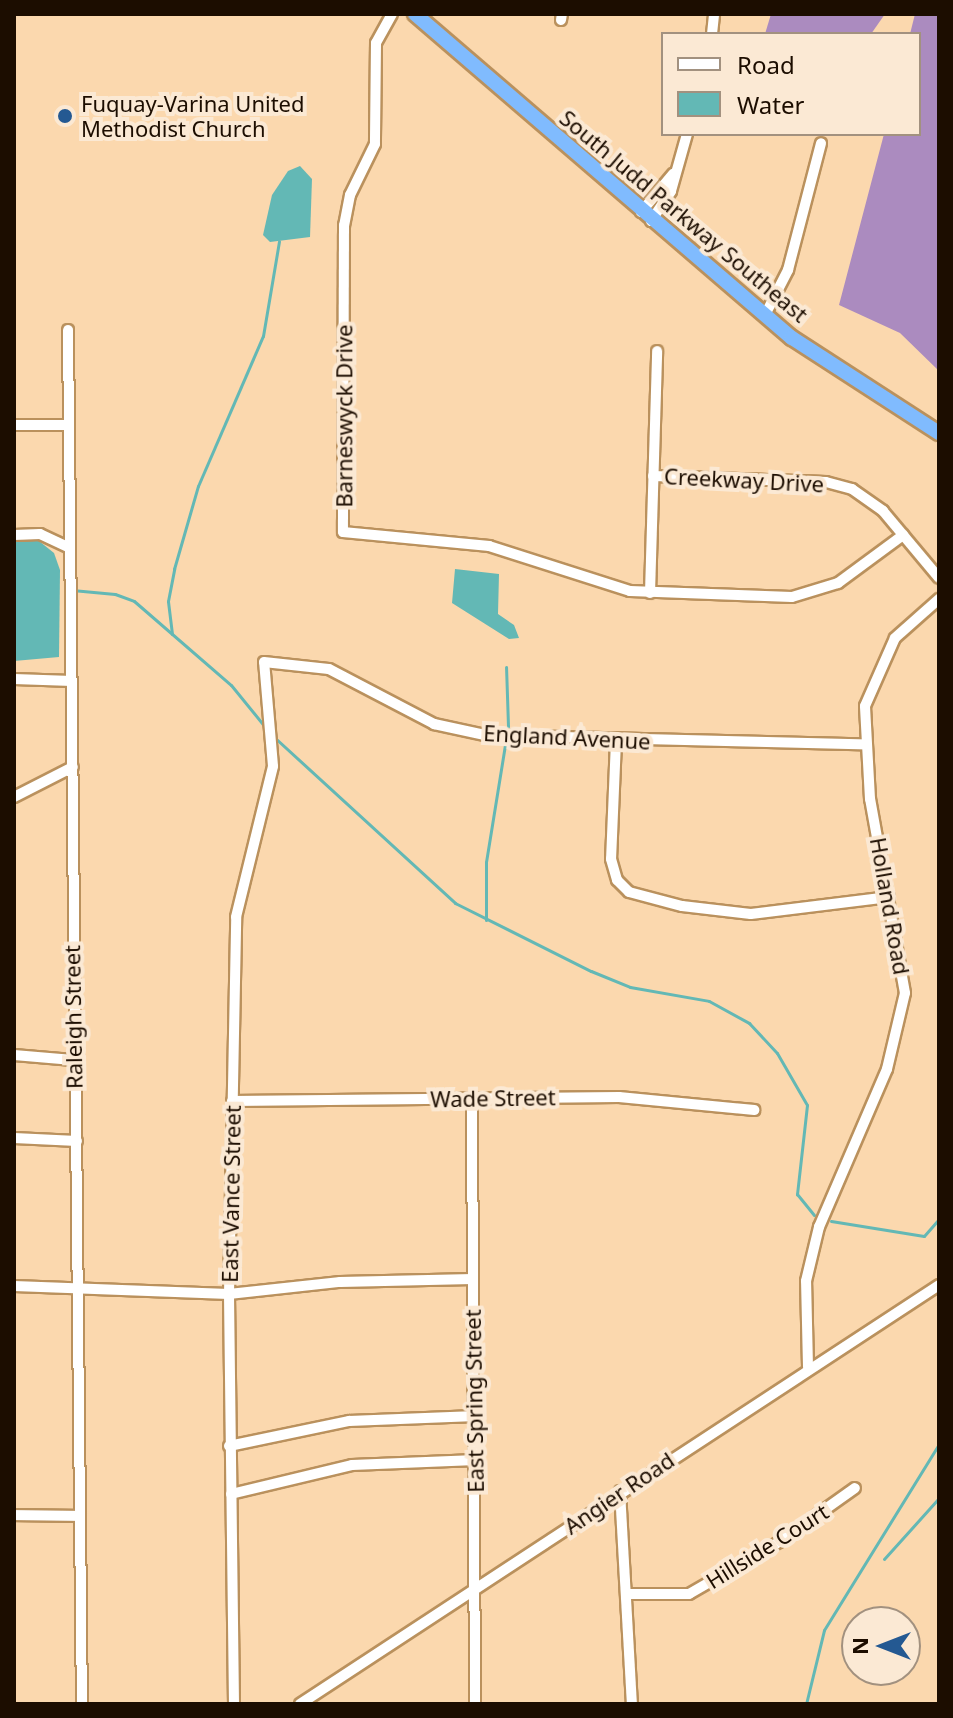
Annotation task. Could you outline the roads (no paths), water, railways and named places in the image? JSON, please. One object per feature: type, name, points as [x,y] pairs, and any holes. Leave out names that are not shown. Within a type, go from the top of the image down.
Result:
[{"type":"highway","name":"South Judd Parkway Southeast","points":[[415,14],[646,216],[765,315],[848,378],[939,433]]},
{"type":"street","name":"Barneswyck Drive","points":[[392,14],[376,43],[375,144],[350,195],[344,225],[343,532],[489,546],[630,591],[809,594],[865,567],[903,535]]},
{"type":"street","points":[[646,216],[671,191],[673,174],[686,136]]},
{"type":"street","points":[[765,315],[788,270],[821,143]]},
{"type":"street","name":"Raleigh Street","points":[[68,330],[73,1060],[77,1141],[82,1704]]},
{"type":"street","points":[[650,593],[657,351]]},
{"type":"street","points":[[14,425],[69,425]]},
{"type":"street","name":"Creekway Drive","points":[[653,476],[826,482],[869,499],[939,578]]},
{"type":"street","points":[[14,535],[40,534],[70,548]]},
{"type":"street","name":"Holland Road","points":[[808,1367],[806,1281],[819,1227],[898,1033],[905,993],[864,744],[865,706],[878,669],[895,638],[939,599]]},
{"type":"street","name":"England Avenue","points":[[267,689],[264,662],[329,669],[434,724],[485,735],[616,741],[864,744]]},
{"type":"street","points":[[14,679],[72,681]]},
{"type":"street","name":"East Vance Street","points":[[234,1704],[229,1294],[236,917],[273,766],[267,689]]},
{"type":"street","points":[[616,741],[611,859],[617,880],[629,892],[670,904],[751,914],[889,897]]},
{"type":"street","points":[[14,797],[73,767]]},
{"type":"street","points":[[14,1055],[73,1060]]},
{"type":"street","name":"Wade Street","points":[[232,1101],[619,1097],[754,1110]]},
{"type":"street","name":"East Spring Street","points":[[472,1098],[476,1416],[475,1704]]},
{"type":"street","points":[[14,1138],[77,1141]]},
{"type":"street","points":[[14,1286],[229,1294],[340,1282],[473,1279]]},
{"type":"street","name":"Angier Road","points":[[300,1704],[808,1367],[939,1285]]},
{"type":"street","points":[[229,1446],[349,1421],[476,1416]]},
{"type":"street","points":[[231,1494],[352,1465],[476,1460]]},
{"type":"street","name":"Hillside Court","points":[[627,1594],[689,1594],[779,1542],[855,1488]]},
{"type":"street","points":[[620,1491],[632,1704]]},
{"type":"street","points":[[14,1515],[80,1516]]},
{"type":"water","points":[[300,166],[312,179],[310,237],[270,242],[263,235],[272,195],[288,171]]},
{"type":"water","points":[[21,538],[39,541],[54,553],[60,570],[59,657],[14,661],[14,541]]},
{"type":"water","points":[[455,569],[499,574],[498,614],[514,625],[519,638],[509,639],[452,603]]},
{"type":"waterway","points":[[172,634],[168,601],[174,569],[198,486],[263,336],[279,241]]},
{"type":"waterway","points":[[72,590],[115,594],[134,601],[231,685],[266,728]]},
{"type":"waterway","points":[[486,920],[486,862],[508,726],[506,667]]},
{"type":"waterway","points":[[274,737],[455,903],[591,971],[630,987],[709,1001],[749,1023],[777,1053],[807,1105],[797,1194],[814,1215]]},
{"type":"waterway","points":[[831,1221],[924,1236],[939,1219]]},
{"type":"waterway","points":[[806,1704],[824,1630],[939,1444]]},
{"type":"waterway","points":[[884,1559],[939,1498]]},
{"type":"place","name":"Fuquay-Varina United Methodist Church","points":[[65,116]]}]
